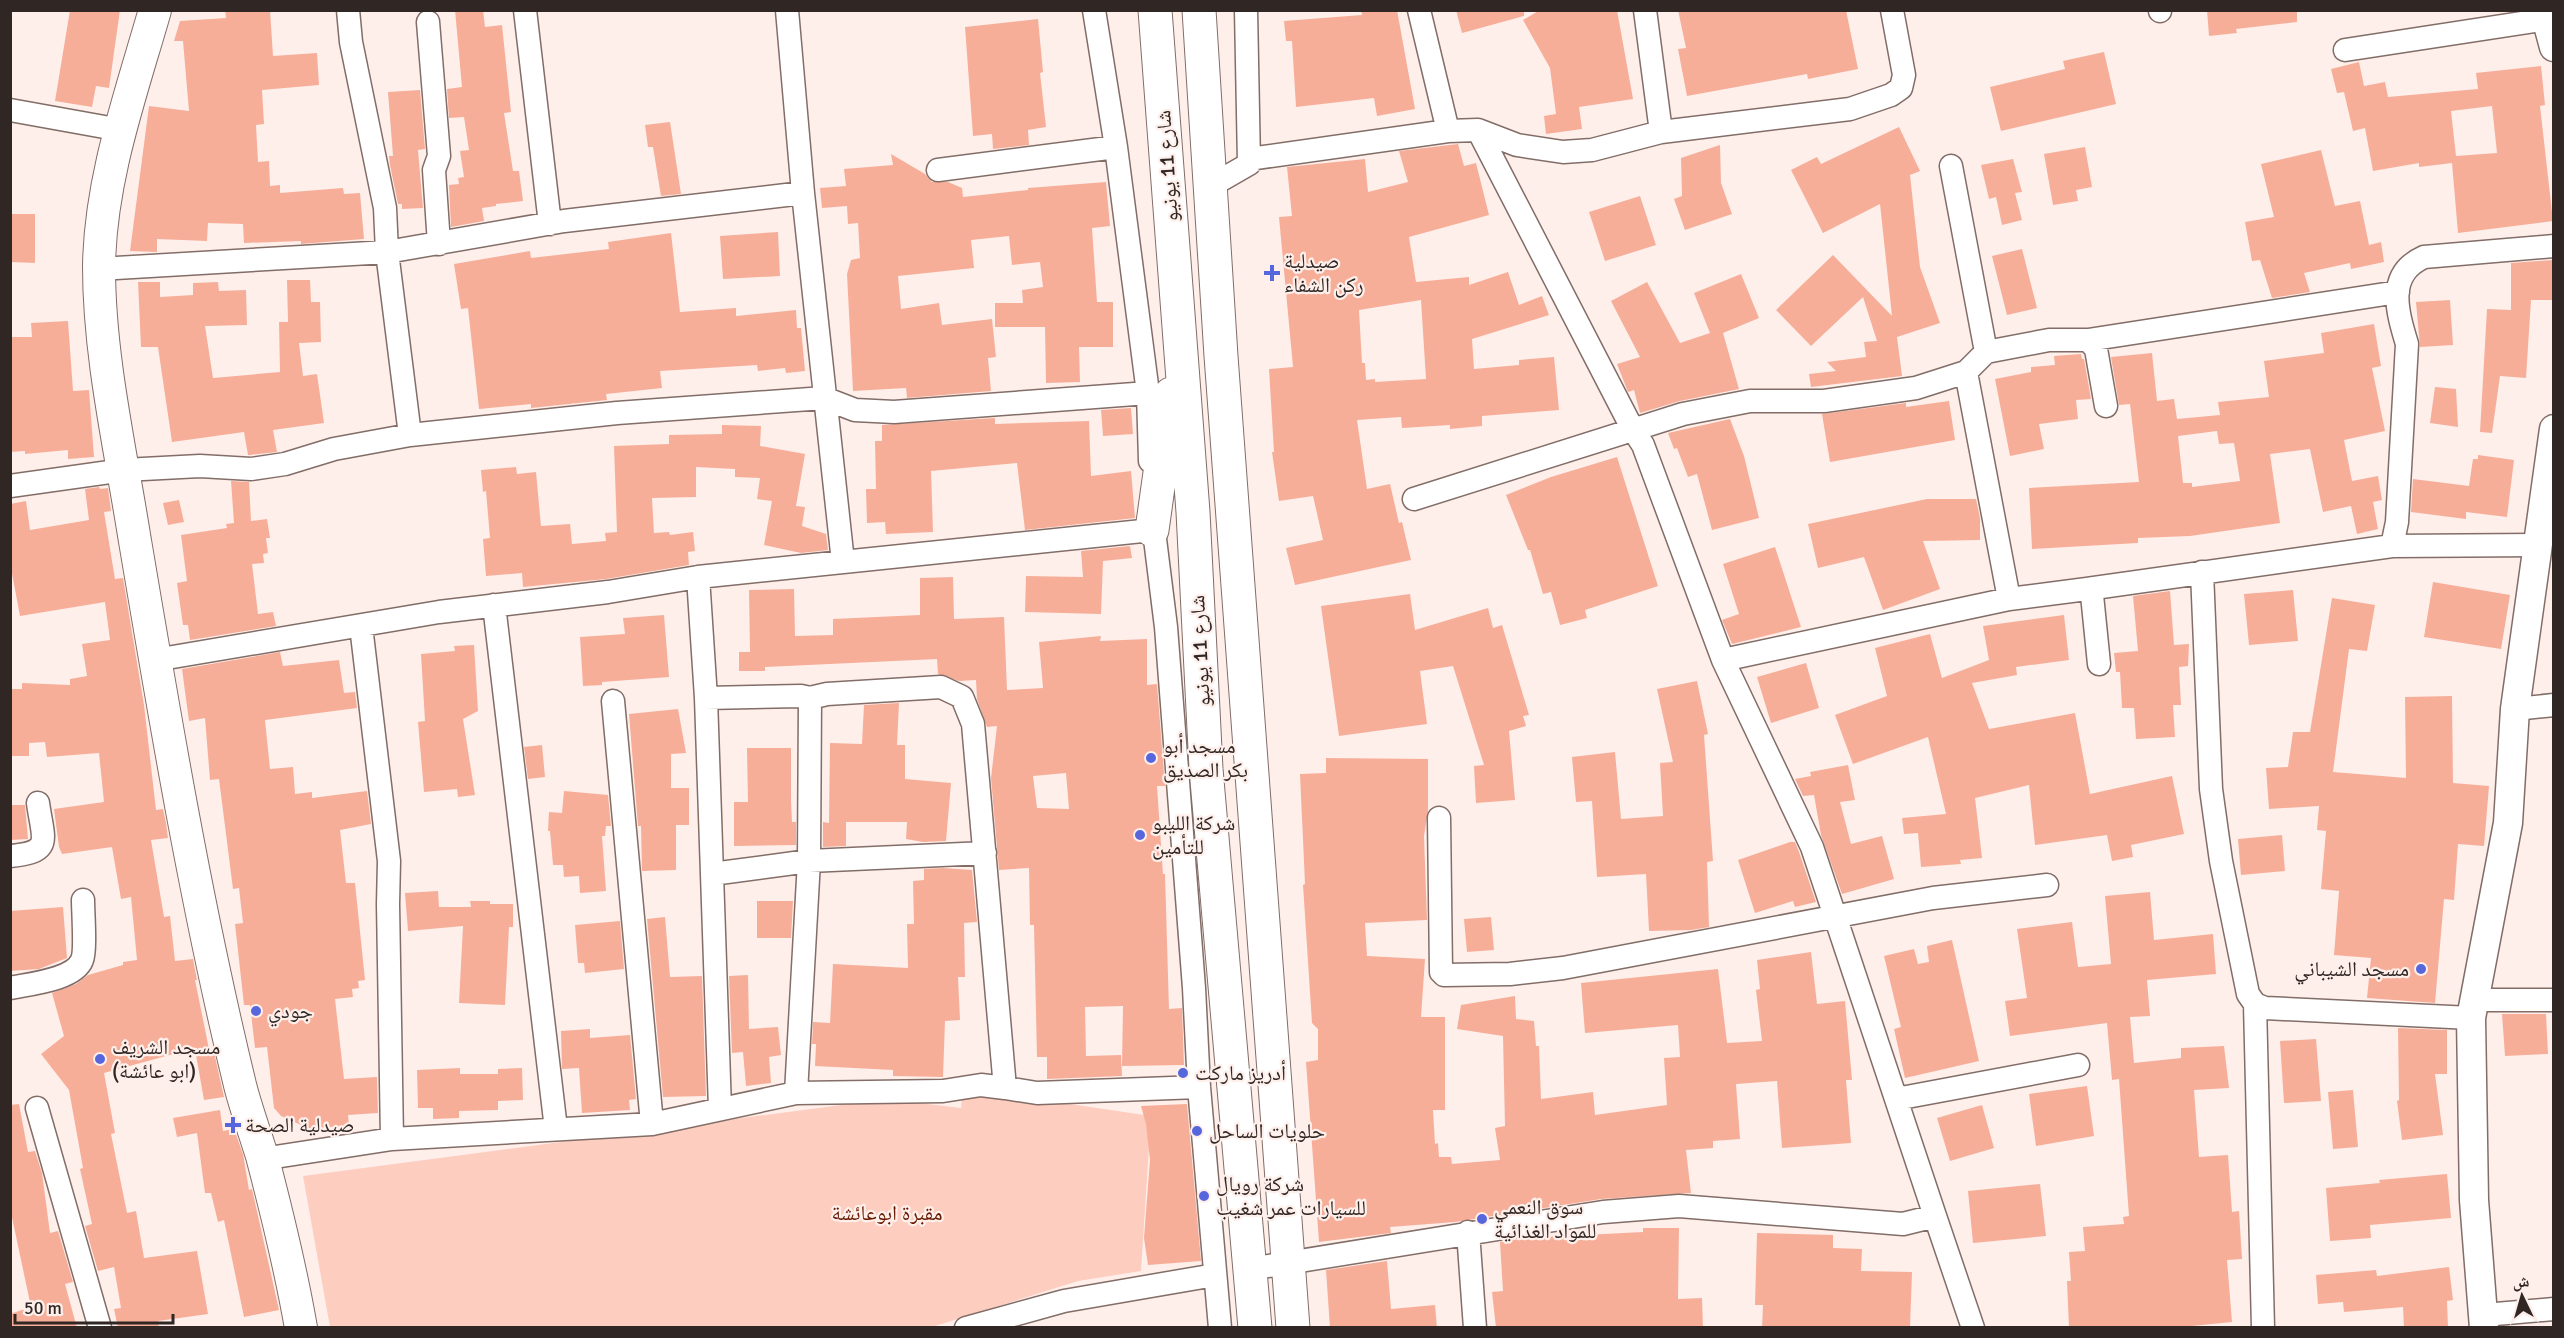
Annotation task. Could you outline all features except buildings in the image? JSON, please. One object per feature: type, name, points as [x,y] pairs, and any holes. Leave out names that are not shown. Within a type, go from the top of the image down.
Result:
[{"type":"highway","name":"شارع 11 يونيو","points":[[1155,10],[1193,512],[1206,769],[1255,1328]]},
{"type":"highway","name":"شارع 11 يونيو","points":[[1199,10],[1209,187],[1293,1328]]},
{"type":"highway","points":[[1152,530],[1179,330]]},
{"type":"main road","points":[[155,10],[121,130],[105,202],[99,269],[106,361],[155,660],[190,852],[241,1087],[294,1285],[301,1328]]},
{"type":"street","points":[[348,10],[351,42],[385,208],[387,252],[410,435]]},
{"type":"street","points":[[525,10],[550,224]]},
{"type":"street","points":[[786,10],[824,398],[843,562]]},
{"type":"street","points":[[1094,10],[1116,147],[1148,393],[1152,530],[1166,627],[1194,988],[1199,1087],[1220,1328]]},
{"type":"street","points":[[1209,187],[1246,168],[1249,159],[1246,10]]},
{"type":"street","points":[[1419,10],[1448,131]]},
{"type":"street","points":[[1645,10],[1661,132]]},
{"type":"street","points":[[1249,159],[1448,131],[1478,130],[1517,145],[1563,152],[1592,150],[1661,132],[1850,109],[1891,95],[1901,88],[1904,75],[1892,10]]},
{"type":"street","points":[[2345,50],[2548,16],[2553,47]]},
{"type":"street","points":[[428,22],[439,156],[434,170],[439,244]]},
{"type":"street","points":[[10,110],[121,130]]},
{"type":"street","points":[[1478,130],[1632,428],[1643,445],[1723,660],[1812,848],[1973,1328]]},
{"type":"street","points":[[938,170],[1116,147]]},
{"type":"street","points":[[1951,166],[1986,352]]},
{"type":"street","points":[[99,269],[387,252],[550,224],[803,193]]},
{"type":"street","points":[[2392,546],[2397,522],[2408,344],[2399,317],[2398,292],[2401,274],[2410,264],[2424,257],[2553,246]]},
{"type":"street","points":[[1414,499],[1632,428],[1683,414],[1750,401],[1824,401],[1916,388],[1966,372],[1986,352],[2049,340],[2078,338],[2088,340],[2398,292]]},
{"type":"street","points":[[2088,340],[2096,349],[2106,405]]},
{"type":"street","points":[[1966,372],[2009,599]]},
{"type":"street","points":[[10,486],[124,470],[200,466],[251,469],[285,464],[334,449],[410,435],[617,413],[824,398],[855,410],[894,412],[1148,393]]},
{"type":"street","points":[[2553,429],[2515,708],[2508,823],[2473,1009],[2474,1200],[2484,1321],[2553,1309]]},
{"type":"street","points":[[155,660],[494,605],[608,592],[698,577],[1152,530]]},
{"type":"street","points":[[1723,660],[2009,599],[2392,546],[2538,545]]},
{"type":"street","points":[[2202,572],[2211,789],[2221,861],[2248,994],[2255,1004],[2265,1008],[2473,1009],[2553,1000]]},
{"type":"street","points":[[698,577],[706,698],[720,1109]]},
{"type":"street","points":[[2088,589],[2092,595],[2099,664]]},
{"type":"street","points":[[494,605],[556,1129]]},
{"type":"street","points":[[361,626],[389,861],[392,1139]]},
{"type":"street","points":[[706,698],[801,696],[810,698],[827,694],[941,687],[962,697],[973,724],[1005,1088]]},
{"type":"street","points":[[796,1093],[809,861],[810,698]]},
{"type":"street","points":[[613,701],[652,1124]]},
{"type":"street","points":[[2515,708],[2553,705]]},
{"type":"street","points":[[10,856],[33,854],[40,849],[43,842],[38,803]]},
{"type":"street","points":[[1439,819],[1441,972],[1444,975],[1510,974],[1563,968],[1933,898],[2047,885]]},
{"type":"street","points":[[712,874],[809,861],[985,853]]},
{"type":"street","points":[[10,988],[43,981],[74,970],[83,959],[83,900]]},
{"type":"street","points":[[2255,1004],[2264,1328]]},
{"type":"street","points":[[1896,1099],[2078,1065]]},
{"type":"street","points":[[262,1159],[392,1139],[652,1124],[796,1093],[943,1090],[981,1085],[1037,1093],[1199,1087]]},
{"type":"street","points":[[37,1108],[100,1328]]},
{"type":"street","points":[[1250,1269],[1603,1212],[1678,1206],[1903,1224],[1935,1216]]},
{"type":"street","points":[[1468,1232],[1475,1328]]},
{"type":"street","points":[[966,1328],[1001,1323],[1064,1301],[1215,1275]]},
{"type":"green space","name":"مقبرة ابوعائشة","points":[[963,1088],[1151,1116],[1141,1271],[1078,1281],[932,1327],[330,1327],[303,1176],[886,1099],[961,1108]]},
{"type":"place","name":"صيدلية ركن الشفاء","points":[[1272,273]]},
{"type":"place","name":"مسجد أبو بكر الصديق","points":[[1151,758]]},
{"type":"place","name":"شركة الليبو للتأمين","points":[[1140,835]]},
{"type":"place","name":"مسجد الشيباني","points":[[2421,969]]},
{"type":"place","name":"جودي","points":[[256,1011]]},
{"type":"place","name":"مسجد الشريف (ابو عائشة)","points":[[100,1059]]},
{"type":"place","name":"أدريز ماركت","points":[[1183,1073]]},
{"type":"place","name":"صيدلية الصحة","points":[[233,1125]]},
{"type":"place","name":"حلويات الساحل","points":[[1197,1131]]},
{"type":"place","name":"شركة رويال للسيارات عمر شغيب","points":[[1204,1196]]},
{"type":"place","name":"سوق النعمي للمواد الغذائية","points":[[1482,1219]]}]
